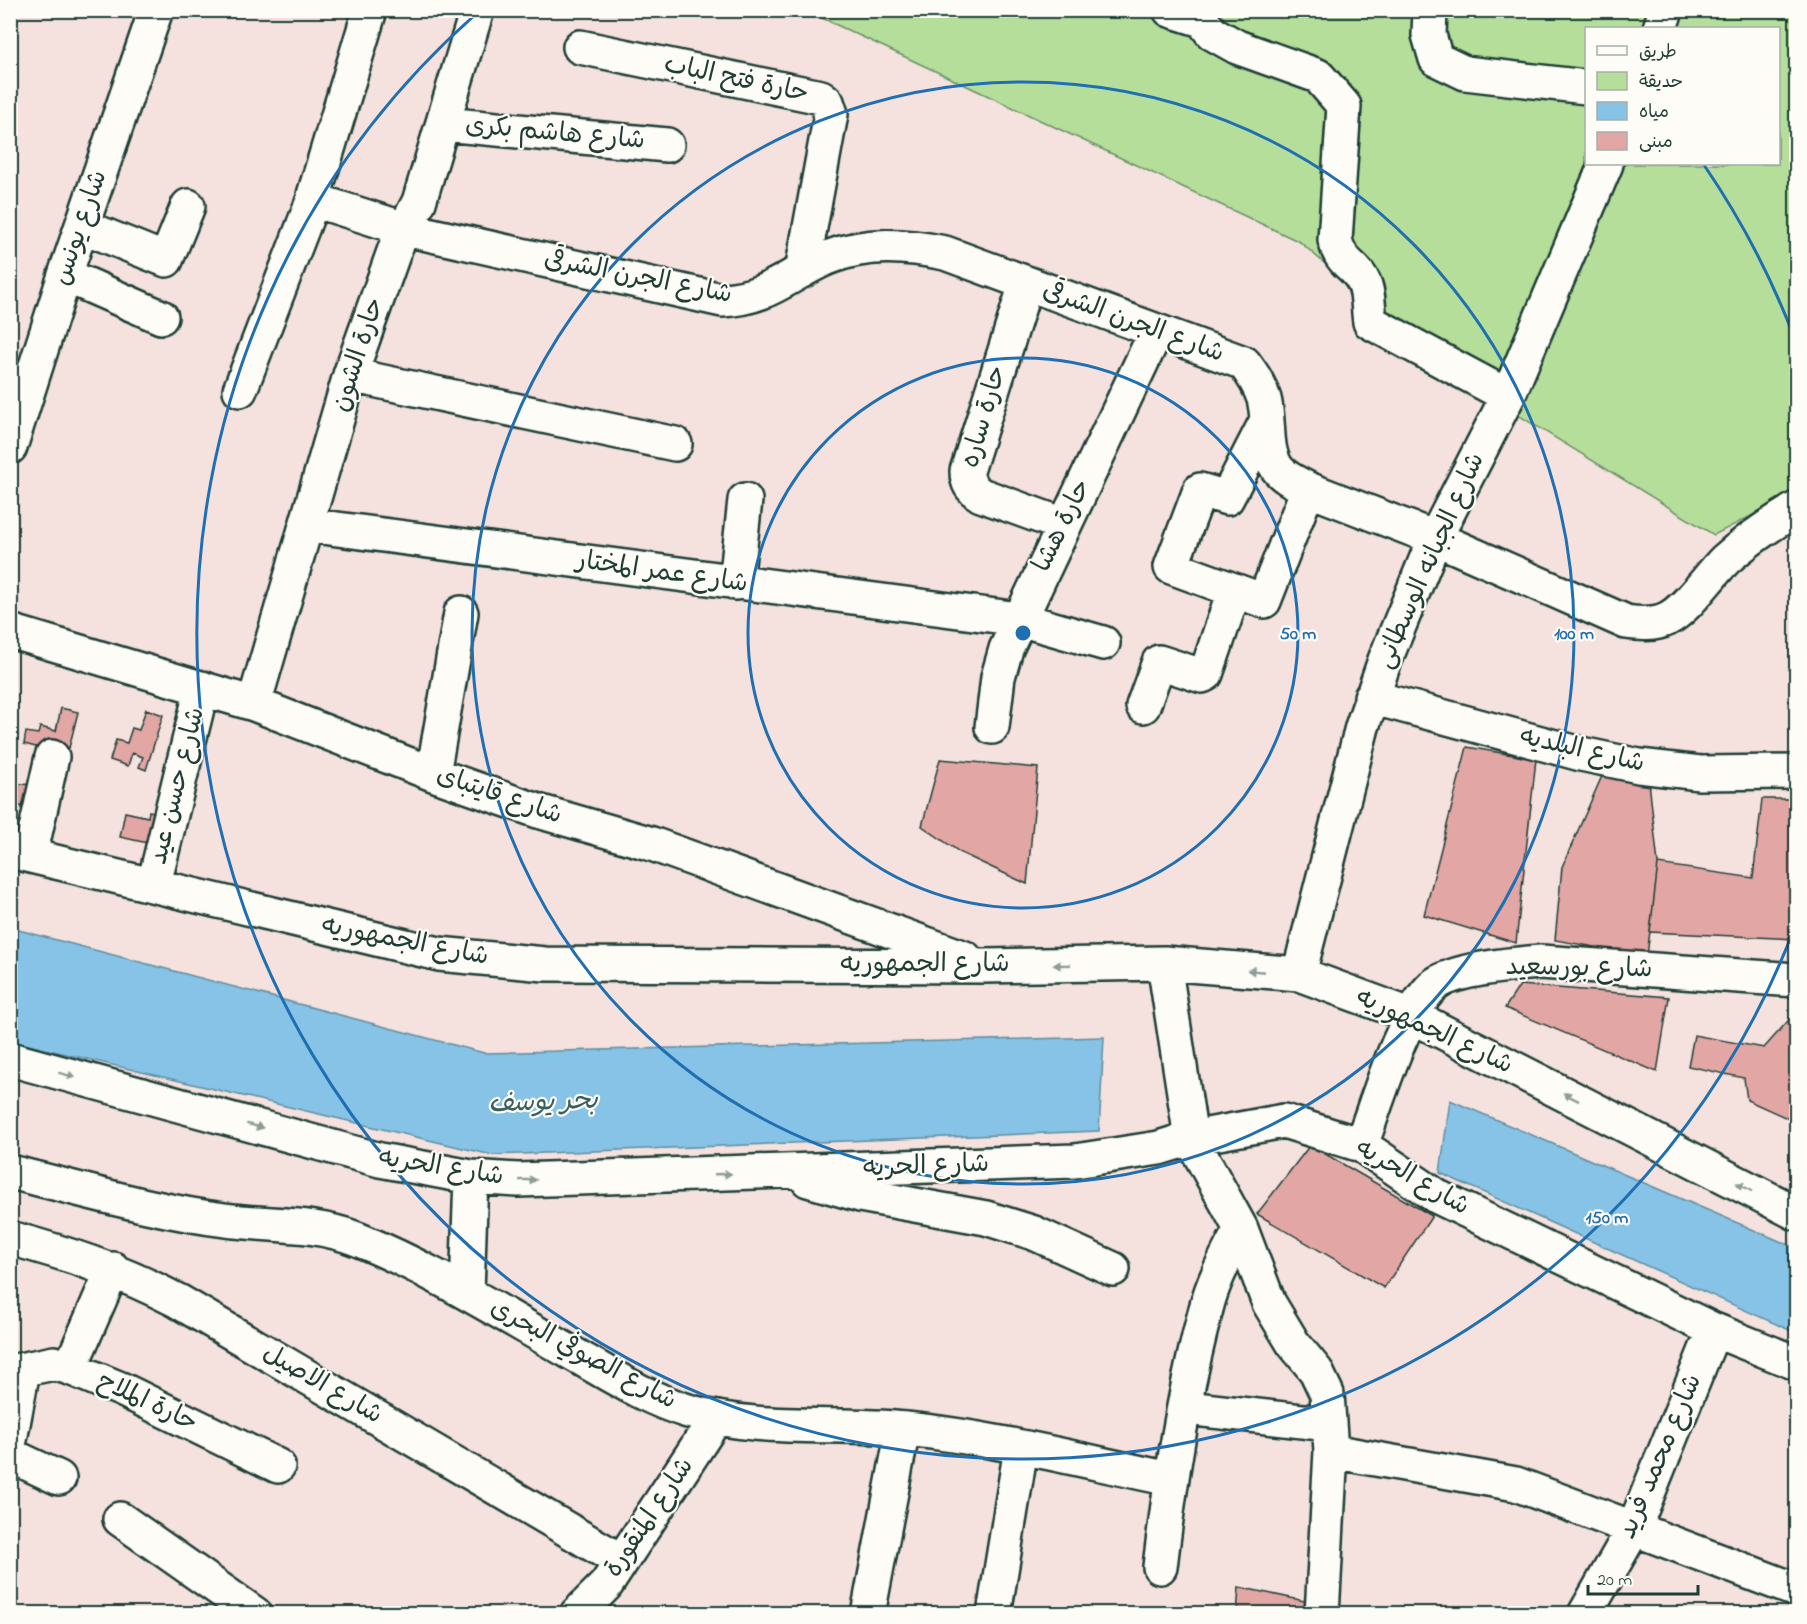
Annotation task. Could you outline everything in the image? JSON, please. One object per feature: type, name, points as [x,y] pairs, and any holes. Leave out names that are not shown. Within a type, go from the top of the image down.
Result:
[{"type":"street","name":"شارع يونس","points":[[10,447],[65,274],[156,10]]},
{"type":"street","points":[[240,390],[314,198],[370,10]]},
{"type":"street","name":"حارة الشون","points":[[254,704],[351,375],[396,246],[420,202],[477,10]]},
{"type":"street","points":[[1170,10],[1202,20],[1212,33],[1238,47],[1318,76],[1344,106],[1335,240],[1340,257],[1358,273],[1365,284],[1370,321],[1508,396]]},
{"type":"street","points":[[1430,10],[1430,35],[1436,59],[1465,73],[1585,87]]},
{"type":"street","points":[[1660,27],[1666,10]]},
{"type":"street","name":"حارة فتح الباب","points":[[580,47],[821,98],[827,102],[831,114],[802,272]]},
{"type":"street","name":"شارع هاشم بكرى","points":[[443,124],[667,145]]},
{"type":"street","name":"شارع الجبانه الوسطانى","points":[[1299,974],[1371,697],[1435,538],[1508,396],[1606,165]]},
{"type":"street","name":"شارع الجرن الشرقى","points":[[314,198],[405,229],[722,300],[744,299],[766,292],[828,258],[857,249],[886,246],[916,247],[945,253],[1244,363],[1256,379],[1264,401],[1272,458],[1278,469],[1289,479],[1308,489],[1435,538],[1626,622],[1647,624],[1666,619],[1680,610],[1727,558],[1757,534],[1797,509]]},
{"type":"street","points":[[82,226],[166,260],[188,206]]},
{"type":"street","points":[[65,274],[160,317]]},
{"type":"street","name":"حارة ساره","points":[[1026,284],[967,471],[967,478],[969,486],[981,495],[1064,525]]},
{"type":"street","name":"حارة هشا","points":[[992,727],[998,677],[1006,649],[1156,332]]},
{"type":"street","points":[[351,375],[675,444]]},
{"type":"street","points":[[1267,420],[1227,498],[1200,490],[1171,567],[1262,602],[1265,600],[1308,489]]},
{"type":"street","points":[[736,583],[745,500]]},
{"type":"street","name":"شارع عمر المختار","points":[[307,525],[1019,619],[1103,643]]},
{"type":"street","points":[[1143,706],[1159,662],[1202,675],[1206,674],[1234,591]]},
{"type":"street","points":[[433,774],[461,613]]},
{"type":"street","name":"شارع قايتباى","points":[[10,632],[254,704],[433,774],[538,811],[652,844],[985,966]]},
{"type":"street","name":"شارع حسن عيد","points":[[154,884],[202,688]]},
{"type":"street","name":"شارع البلديه","points":[[1371,697],[1639,766],[1700,773],[1797,772]]},
{"type":"street","points":[[20,853],[52,757]]},
{"type":"street","name":"شارع الجمهوريه","points":[[20,853],[439,954],[475,959],[545,964],[985,966],[1164,963],[1299,974],[1410,1015],[1797,1213]]},
{"type":"street","name":"شارع بورسعيد","points":[[1361,1145],[1410,1015],[1434,984],[1460,975],[1514,964],[1541,962],[1797,980]]},
{"type":"street","points":[[1164,963],[1191,1138],[1241,1228],[1269,1303],[1293,1343],[1316,1371],[1327,1394],[1330,1437],[1322,1614]]},
{"type":"street","name":"شارع الحريه","points":[[10,1059],[380,1160],[471,1177],[565,1180],[1075,1161],[1159,1148],[1191,1138],[1284,1121],[1361,1145],[1436,1196],[1714,1330],[1797,1363]]},
{"type":"street","name":"شارع الصوفي البحرى","points":[[10,1172],[200,1216],[322,1228],[355,1238],[467,1293],[637,1390],[662,1402],[716,1418],[903,1429],[958,1435],[1171,1479]]},
{"type":"street","points":[[777,1172],[860,1195],[986,1218],[1034,1233],[1113,1269]]},
{"type":"street","points":[[467,1293],[471,1177]]},
{"type":"street","points":[[1160,1567],[1171,1479],[1206,1308],[1217,1277],[1241,1228]]},
{"type":"street","name":"شارع الاصيل","points":[[10,1238],[114,1269],[178,1300],[621,1561]]},
{"type":"street","points":[[70,1368],[114,1269]]},
{"type":"street","name":"شارع محمد فريد","points":[[1585,1614],[1634,1528],[1714,1330]]},
{"type":"street","name":"حارة الملاح","points":[[17,1371],[54,1363],[70,1368],[123,1390],[278,1466]]},
{"type":"street","points":[[10,1440],[17,1371]]},
{"type":"street","points":[[1186,1408],[1330,1437],[1516,1484],[1797,1590]]},
{"type":"street","name":"شارع المنقورة","points":[[577,1614],[606,1585],[716,1418]]},
{"type":"street","points":[[868,1614],[903,1429]]},
{"type":"street","points":[[994,1614],[1021,1448]]},
{"type":"street","points":[[10,1455],[59,1478]]},
{"type":"street","points":[[120,1519],[255,1614]]},
{"type":"green space","points":[[807,11],[1796,11],[1796,493],[1714,535],[1451,374],[1300,242]]},
{"type":"water","name":"بحر يوسف","points":[[11,928],[484,1053],[1104,1037],[1099,1131],[492,1155],[11,1041]]},
{"type":"water","points":[[1450,1100],[1796,1248],[1796,1333],[1440,1173]]},
{"type":"building","points":[[61,708],[78,712],[69,748],[46,743],[44,749],[24,744],[26,732],[38,734],[40,727],[56,731]]},
{"type":"building","points":[[146,709],[163,715],[146,770],[139,767],[143,757],[132,753],[128,766],[110,760],[116,740],[127,743],[132,728],[139,730]]},
{"type":"building","points":[[1467,747],[1536,759],[1516,943],[1424,915]]},
{"type":"building","points":[[940,759],[1038,768],[1027,884],[961,853],[922,826]]},
{"type":"building","points":[[1602,776],[1649,782],[1658,864],[1647,956],[1555,940],[1562,867]]},
{"type":"building","points":[[17,784],[39,785],[38,807],[16,806]]},
{"type":"building","points":[[1762,799],[1796,799],[1796,939],[1650,932],[1658,864],[1753,878]]},
{"type":"building","points":[[149,811],[164,814],[157,845],[120,837],[125,812],[148,817]]},
{"type":"building","points":[[1520,985],[1669,997],[1657,1072],[1505,1008]]},
{"type":"building","points":[[1796,1012],[1796,1122],[1747,1100],[1744,1078],[1688,1066],[1694,1035],[1764,1048]]},
{"type":"building","points":[[1310,1145],[1432,1216],[1384,1288],[1257,1214]]},
{"type":"building","points":[[1239,1587],[1314,1603],[1313,1614],[1237,1614]]}]
